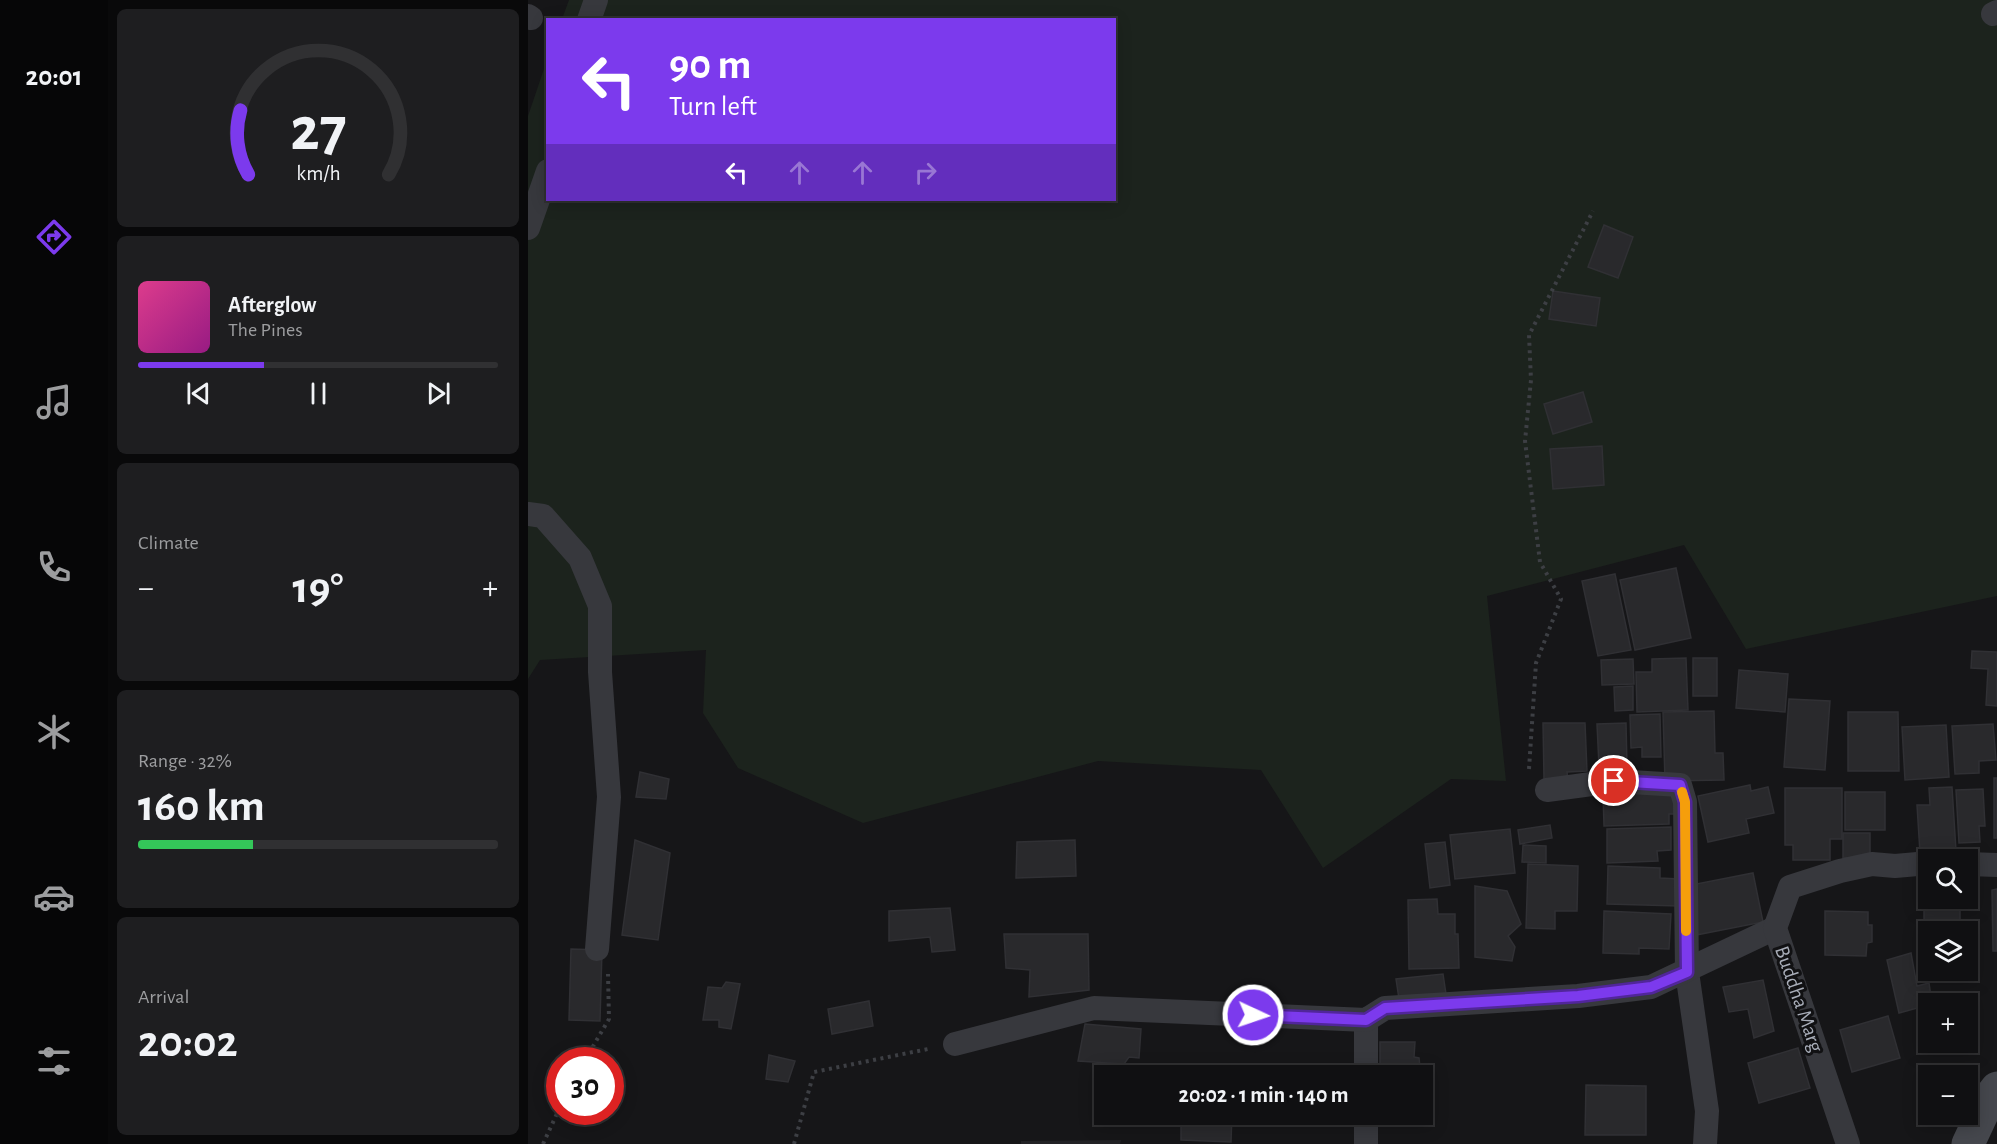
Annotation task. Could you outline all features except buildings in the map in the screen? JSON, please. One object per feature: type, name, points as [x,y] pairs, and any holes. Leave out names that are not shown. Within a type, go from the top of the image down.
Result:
[{"type":"main road","points":[[1968,1144],[1990,1096],[1997,1088]]},
{"type":"street","points":[[590,18],[596,0]]},
{"type":"street","points":[[528,228],[546,177]]},
{"type":"street","points":[[528,514],[543,516],[580,558],[600,606],[600,672],[609,796],[598,944]]},
{"type":"street","points":[[1547,790],[1614,781],[1680,785],[1685,802],[1687,972],[1707,1111],[1705,1144]]},
{"type":"street","name":"Buddha Marg","points":[[1848,1144],[1775,928],[1790,887],[1840,871],[1872,864],[1895,866],[1918,864]]},
{"type":"street","points":[[1978,864],[1997,865]]},
{"type":"street","points":[[955,1044],[1094,1008],[1366,1020],[1385,1008],[1578,996],[1651,987],[1687,972],[1775,928]]},
{"type":"street","points":[[1366,1020],[1366,1065]]},
{"type":"street","points":[[1366,1125],[1366,1144]]},
{"type":"path","points":[[1547,790],[1528,767],[1536,663],[1561,599],[1540,562],[1525,441],[1531,380],[1529,335],[1593,211]]},
{"type":"path","points":[[593,1047],[609,1019],[608,945],[598,944]]},
{"type":"path","points":[[794,1144],[814,1072],[955,1044]]},
{"type":"path","points":[[543,1144],[550,1125]]},
{"type":"shaded area","points":[[569,0],[1997,0],[1997,596],[1746,649],[1684,545],[1487,596],[1506,781],[1451,779],[1323,868],[1261,770],[1098,761],[863,823],[738,768],[703,713],[706,650],[540,660],[528,679],[528,116],[546,63],[546,201],[1116,201],[1116,18],[562,18]]},
{"type":"shaded area","points":[[1121,1140],[1120,1144],[1021,1144],[1021,1141]]},
{"type":"slow traffic","points":[[1682,792],[1685,802],[1686,931]]},
{"type":"route","points":[[1253,1015],[1366,1020],[1385,1008],[1578,996],[1651,987],[1687,972],[1684,878],[1685,802],[1680,785],[1614,781]]}]
